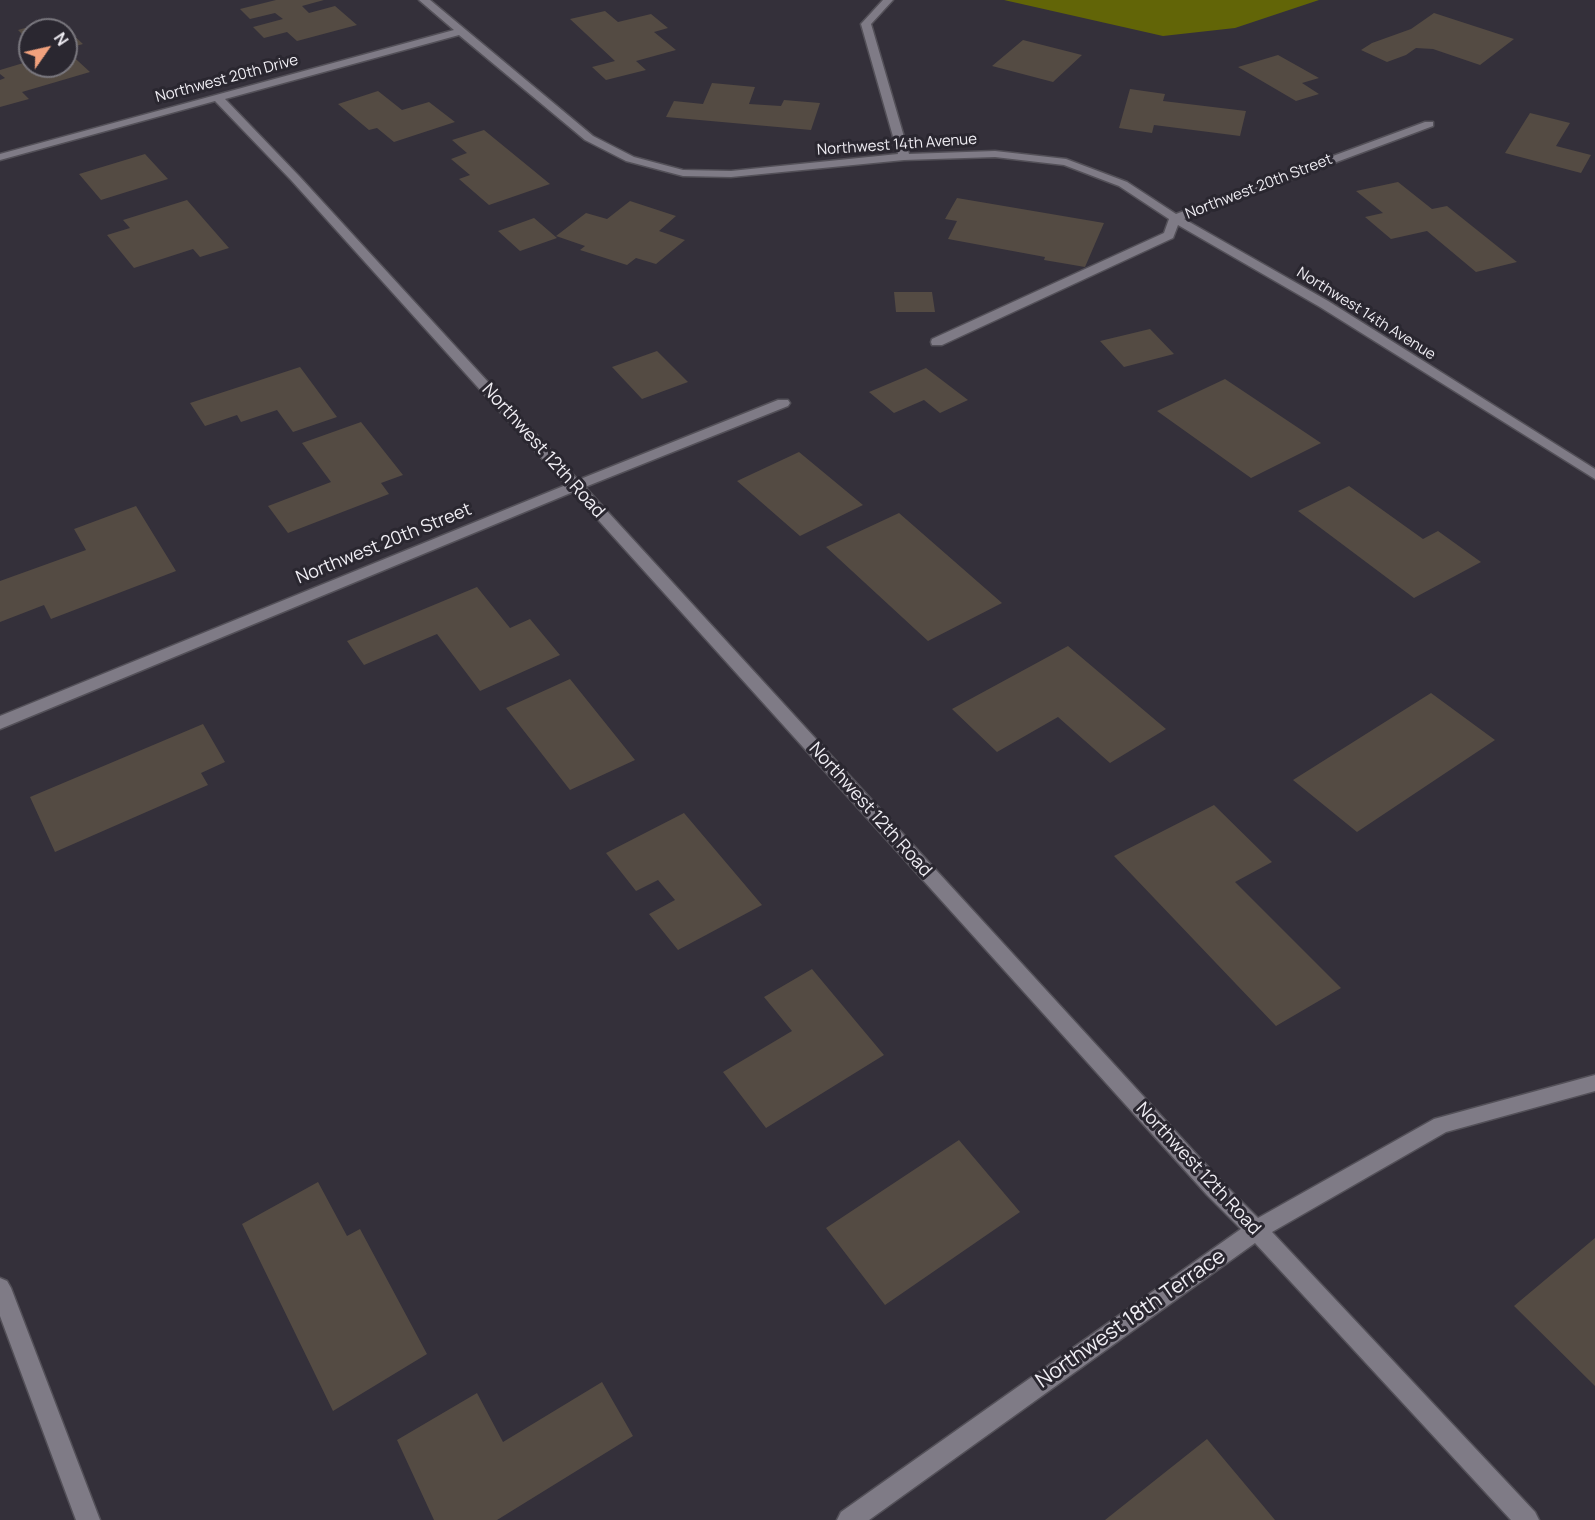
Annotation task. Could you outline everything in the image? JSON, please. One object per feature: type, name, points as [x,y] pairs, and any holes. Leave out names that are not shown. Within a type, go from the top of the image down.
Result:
[{"type":"street","name":"Northwest 14th Avenue","points":[[424,0],[589,138],[630,159],[682,173],[731,174],[904,157],[995,154],[1066,162],[1123,184],[1175,218],[1324,304],[1595,475]]},
{"type":"street","points":[[888,0],[866,24],[904,157]]},
{"type":"street","name":"Northwest 20th Drive","points":[[0,157],[461,31]]},
{"type":"street","name":"Northwest 12th Road","points":[[217,97],[295,178],[1214,1188],[1527,1520]]},
{"type":"street","name":"Northwest 20th Street","points":[[937,342],[1169,235],[1175,218],[1430,124]]},
{"type":"street","name":"Northwest 20th Street","points":[[0,723],[575,486],[783,403]]},
{"type":"street","name":"Northwest 18th Terrace","points":[[849,1520],[1256,1230],[1441,1125],[1595,1083]]},
{"type":"street","points":[[0,1288],[88,1520]]},
{"type":"shaded area","points":[[1004,0],[1319,0],[1235,28],[1163,36]]},
{"type":"building","points":[[276,0],[324,0],[302,6],[309,13],[335,6],[357,25],[297,41],[287,32],[264,38],[253,27],[283,19],[275,13],[250,19],[240,9]]},
{"type":"building","points":[[605,11],[618,22],[651,14],[668,28],[654,32],[676,50],[636,61],[646,70],[606,80],[592,67],[615,61],[570,19]]},
{"type":"building","points":[[1434,13],[1514,39],[1480,65],[1433,49],[1416,48],[1406,55],[1387,62],[1361,50],[1372,43],[1411,29]]},
{"type":"building","points":[[1023,40],[1082,55],[1053,82],[992,66]]},
{"type":"building","points":[[1278,55],[1319,78],[1302,83],[1319,94],[1296,101],[1238,67]]},
{"type":"building","points":[[78,61],[90,72],[78,76]]},
{"type":"building","points":[[18,65],[18,78],[70,78],[22,92],[29,99],[0,107],[0,80],[5,78],[0,74],[0,70]]},
{"type":"building","points":[[712,83],[755,87],[749,104],[781,106],[784,100],[820,103],[811,130],[666,117],[674,101],[703,104]]},
{"type":"building","points":[[1130,89],[1165,94],[1163,101],[1246,111],[1240,136],[1154,125],[1152,133],[1119,128]]},
{"type":"building","points":[[378,91],[402,110],[429,102],[455,122],[394,142],[377,128],[369,130],[338,104]]},
{"type":"building","points":[[1530,113],[1570,123],[1556,146],[1591,155],[1581,173],[1505,153]]},
{"type":"building","points":[[484,130],[550,184],[489,205],[459,179],[470,175],[451,159],[467,153],[452,140]]},
{"type":"building","points":[[145,154],[168,179],[101,200],[79,174]]},
{"type":"building","points":[[1398,182],[1432,209],[1447,206],[1517,262],[1476,272],[1427,231],[1391,239],[1365,217],[1383,213],[1356,191]]},
{"type":"building","points":[[957,198],[1104,223],[1085,267],[948,239],[957,221],[945,219]]},
{"type":"building","points":[[187,200],[229,248],[200,257],[193,249],[134,268],[107,235],[130,228],[123,220]]},
{"type":"building","points":[[630,201],[676,216],[659,231],[685,240],[656,264],[636,258],[627,265],[580,250],[585,246],[556,236],[586,213],[607,219]]},
{"type":"building","points":[[534,218],[557,238],[520,251],[498,231]]},
{"type":"building","points":[[894,292],[932,292],[935,312],[896,312]]},
{"type":"building","points":[[1150,329],[1174,354],[1124,367],[1100,341]]},
{"type":"building","points":[[657,351],[688,382],[642,399],[612,367]]},
{"type":"building","points":[[300,367],[337,417],[293,432],[277,410],[241,422],[237,415],[205,426],[190,403]]},
{"type":"building","points":[[926,368],[968,400],[940,413],[924,400],[894,413],[869,392]]},
{"type":"building","points":[[1225,379],[1321,443],[1251,478],[1157,411]]},
{"type":"building","points":[[361,422],[403,475],[381,483],[389,494],[288,533],[268,506],[331,482],[302,443]]},
{"type":"building","points":[[799,452],[863,505],[800,536],[737,481]]},
{"type":"building","points":[[1349,486],[1423,539],[1438,531],[1481,562],[1414,598],[1298,511]]},
{"type":"building","points":[[136,506],[176,571],[51,619],[44,605],[0,622],[0,581],[86,550],[74,529]]},
{"type":"building","points":[[899,513],[1002,603],[928,641],[826,547]]},
{"type":"building","points":[[477,587],[510,628],[530,619],[560,655],[480,691],[437,634],[364,665],[347,641]]},
{"type":"building","points":[[1068,646],[1166,729],[1110,763],[1058,717],[997,752],[952,709]]},
{"type":"building","points":[[570,679],[635,760],[570,790],[506,708]]},
{"type":"building","points":[[1431,693],[1495,740],[1357,832],[1293,780]]},
{"type":"building","points":[[203,724],[225,762],[201,773],[208,785],[55,852],[30,797]]},
{"type":"building","points":[[1214,805],[1272,862],[1235,882],[1341,988],[1276,1026],[1114,856]]},
{"type":"building","points":[[684,813],[762,905],[678,950],[649,914],[675,900],[658,880],[636,891],[606,853]]},
{"type":"building","points":[[812,969],[884,1055],[766,1128],[723,1072],[792,1031],[764,997]]},
{"type":"building","points":[[959,1140],[1020,1212],[885,1305],[826,1228]]},
{"type":"building","points":[[318,1182],[347,1236],[360,1229],[427,1354],[333,1411],[242,1224]]},
{"type":"building","points":[[1595,1238],[1595,1386],[1514,1306]]},
{"type":"building","points":[[602,1382],[633,1436],[497,1520],[434,1520],[397,1440],[477,1393],[503,1442]]},
{"type":"building","points":[[1207,1439],[1275,1520],[1105,1520]]}]
